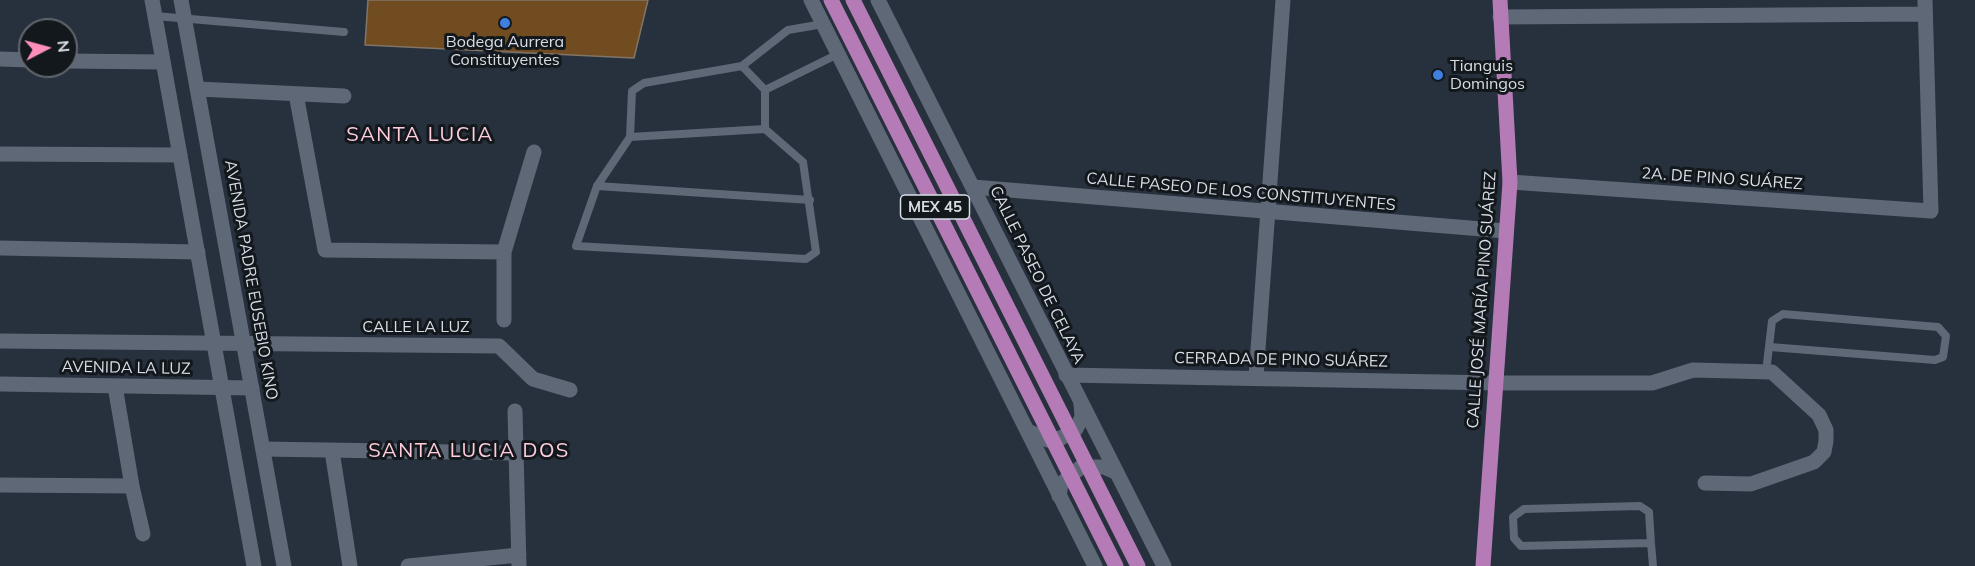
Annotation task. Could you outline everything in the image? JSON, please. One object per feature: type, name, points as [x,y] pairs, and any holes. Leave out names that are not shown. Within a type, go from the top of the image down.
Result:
[{"type":"main road","name":"MEX 45","points":[[831,0],[1116,566]]},
{"type":"main road","name":"MEX 45","points":[[853,0],[1138,566]]},
{"type":"main road","name":"CALLE JOSÉ MARÍA PINO SUÁREZ","points":[[1483,566],[1510,182],[1500,0]]},
{"type":"street","points":[[152,0],[254,566]]},
{"type":"street","name":"AVENIDA PADRE EUSEBIO KINO","points":[[181,0],[246,344],[284,566]]},
{"type":"street","points":[[811,0],[1095,566]]},
{"type":"street","name":"CALLE PASEO DE CELAYA","points":[[878,0],[1164,566]]},
{"type":"street","points":[[1256,377],[1283,0]]},
{"type":"street","points":[[1500,17],[1925,7]]},
{"type":"street","name":"2A. DE PINO SUÁREZ","points":[[1510,182],[1931,211],[1925,7]]},
{"type":"street","points":[[0,59],[18,60]]},
{"type":"street","points":[[78,60],[163,62]]},
{"type":"street","points":[[198,89],[344,96]]},
{"type":"street","points":[[297,94],[324,250],[504,252]]},
{"type":"street","points":[[504,320],[504,252],[534,152]]},
{"type":"street","points":[[0,154],[180,155]]},
{"type":"street","name":"CALLE PASEO DE LOS CONSTITUYENTES","points":[[973,188],[1506,231]]},
{"type":"street","points":[[0,248],[198,252]]},
{"type":"street","name":"AVENIDA LA LUZ","points":[[0,341],[246,344]]},
{"type":"street","name":"CALLE LA LUZ","points":[[246,344],[499,346],[533,379],[570,390]]},
{"type":"street","name":"CERRADA DE PINO SUÁREZ","points":[[1066,375],[1496,383],[1652,382],[1693,370],[1766,372]]},
{"type":"street","points":[[1705,483],[1751,484],[1814,462],[1824,452],[1826,430],[1819,415],[1772,372],[1766,372]]},
{"type":"street","name":"AVENIDA LA LUZ","points":[[0,384],[252,387]]},
{"type":"street","points":[[115,386],[132,486],[143,534]]},
{"type":"street","points":[[1028,431],[1047,440],[1061,438],[1076,429],[1082,417],[1081,404]]},
{"type":"street","points":[[408,566],[519,560],[515,411]]},
{"type":"street","points":[[263,449],[516,453]]},
{"type":"street","points":[[332,451],[350,566]]},
{"type":"street","points":[[1059,496],[1061,484],[1081,467],[1104,466],[1115,472]]},
{"type":"street","points":[[0,485],[132,486]]},
{"type":"lane","points":[[155,16],[344,32]]},
{"type":"lane","points":[[630,137],[765,129],[803,162],[816,252],[806,259],[576,246],[597,186],[630,137],[632,91],[644,83],[742,66],[788,30],[823,24]]},
{"type":"lane","points":[[765,90],[838,54]]},
{"type":"lane","points":[[742,66],[765,90],[765,129]]},
{"type":"lane","points":[[597,186],[810,200]]},
{"type":"lane","points":[[1766,372],[1772,321],[1783,314],[1938,327],[1946,336],[1944,357],[1935,360],[1770,347]]},
{"type":"lane","points":[[1652,543],[1521,546],[1514,538],[1514,517],[1524,509],[1640,506],[1649,512],[1652,543],[1653,566]]},
{"type":"building","name":"Bodega Aurrera Constituyentes","points":[[368,0],[648,0],[634,58],[365,45]]},
{"type":"place","name":"Bodega Aurrera Constituyentes","points":[[505,23]]},
{"type":"place","name":"Tianguis Domingos","points":[[1438,75]]},
{"type":"district","name":"SANTA LUCIA","points":[[420,135]]},
{"type":"district","name":"SANTA LUCIA DOS","points":[[469,451]]}]
